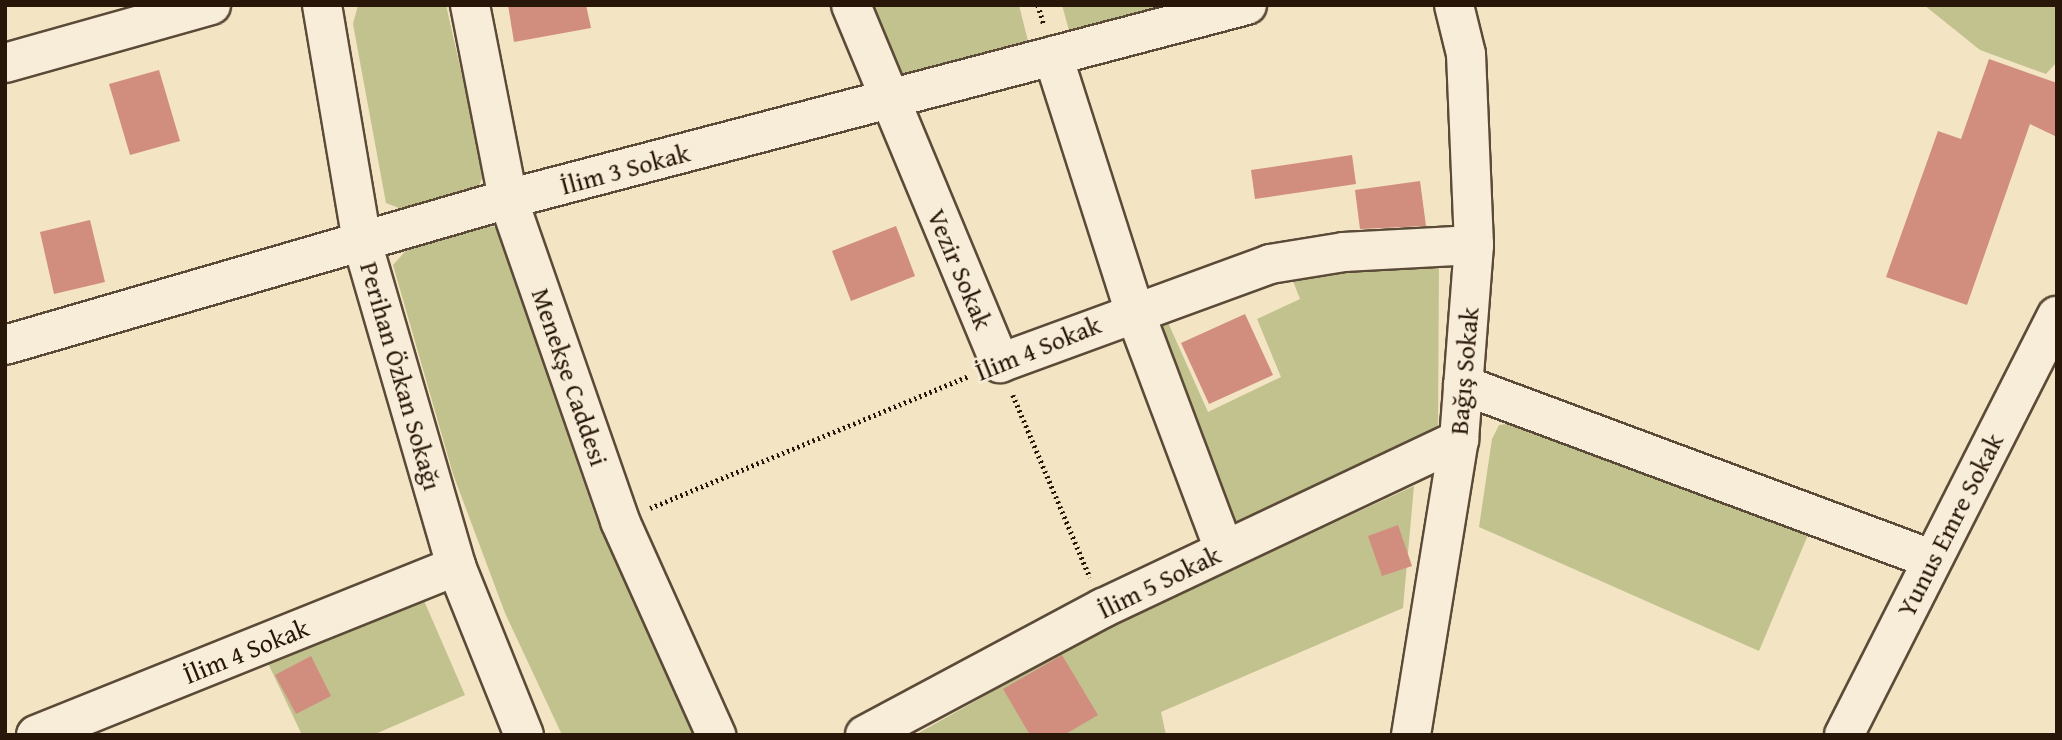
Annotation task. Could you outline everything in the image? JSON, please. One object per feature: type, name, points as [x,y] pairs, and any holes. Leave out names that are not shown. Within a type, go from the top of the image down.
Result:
[{"type":"street","points":[[5,63],[211,5]]},
{"type":"street","name":"Perihan Özkan Sokağı","points":[[322,5],[362,242],[456,566],[524,735]]},
{"type":"street","name":"Menekşe Caddesi","points":[[470,5],[508,200],[620,521],[716,735]]},
{"type":"street","name":"Vezir Sokak","points":[[851,5],[1000,363]]},
{"type":"street","name":"İlim 3 Sokak","points":[[5,345],[508,200],[1247,5]]},
{"type":"street","name":"Bağış Sokak","points":[[1411,735],[1459,440],[1474,245],[1466,54],[1454,5]]},
{"type":"street","points":[[1053,56],[1134,310],[1224,550]]},
{"type":"street","name":"İlim 4 Sokak","points":[[1000,363],[1134,310],[1270,264],[1344,251],[1474,245]]},
{"type":"street","name":"Yunus Emre Sokak","points":[[1849,733],[1930,559],[2057,316]]},
{"type":"street","points":[[1463,384],[1930,559]]},
{"type":"street","name":"İlim 5 Sokak","points":[[864,735],[1103,608],[1459,440]]},
{"type":"street","name":"İlim 4 Sokak","points":[[36,735],[456,566]]},
{"type":"path","name":"İlim 4 Sokak","points":[[620,521],[1000,363]]},
{"type":"path","name":"Vezir Sokak","points":[[1000,363],[1103,608]]},
{"type":"green space","points":[[358,5],[446,5],[484,173],[475,195],[409,212],[386,203],[353,24]]},
{"type":"green space","points":[[868,5],[1019,5],[1029,45],[897,81]]},
{"type":"green space","points":[[1062,5],[1168,5],[1070,34]]},
{"type":"green space","points":[[1924,5],[2057,5],[2057,62],[2046,74],[1980,50]]},
{"type":"green space","points":[[487,225],[497,228],[596,518],[693,735],[562,735],[505,613],[453,474],[393,265],[410,246]]},
{"type":"green space","points":[[1439,261],[1438,431],[1228,531],[1146,325],[1166,318],[1208,412],[1281,377],[1257,319],[1300,299],[1289,271]]},
{"type":"green space","points":[[1515,423],[1808,535],[1759,651],[1479,527],[1492,439],[1499,425]]},
{"type":"green space","points":[[1414,486],[1403,608],[1161,712],[1166,735],[915,735],[1104,629]]},
{"type":"green space","points":[[422,596],[465,695],[373,735],[302,735],[266,659]]},
{"type":"building","points":[[508,5],[586,5],[591,28],[514,42]]},
{"type":"building","points":[[1989,59],[2057,83],[2057,137],[2030,124],[1967,305],[1886,277],[1938,131],[1961,139]]},
{"type":"building","points":[[159,70],[180,141],[130,155],[109,84]]},
{"type":"building","points":[[1352,155],[1356,184],[1255,199],[1251,170]]},
{"type":"building","points":[[1420,181],[1426,226],[1360,229],[1355,190]]},
{"type":"building","points":[[90,220],[105,282],[54,294],[40,232]]},
{"type":"building","points":[[896,226],[915,276],[851,301],[832,251]]},
{"type":"building","points":[[1245,314],[1273,375],[1209,404],[1181,343]]},
{"type":"building","points":[[1398,525],[1412,566],[1382,576],[1368,536]]},
{"type":"building","points":[[1062,655],[1098,715],[1064,735],[1030,735],[1003,689]]},
{"type":"building","points":[[311,656],[331,696],[296,714],[275,675]]}]
